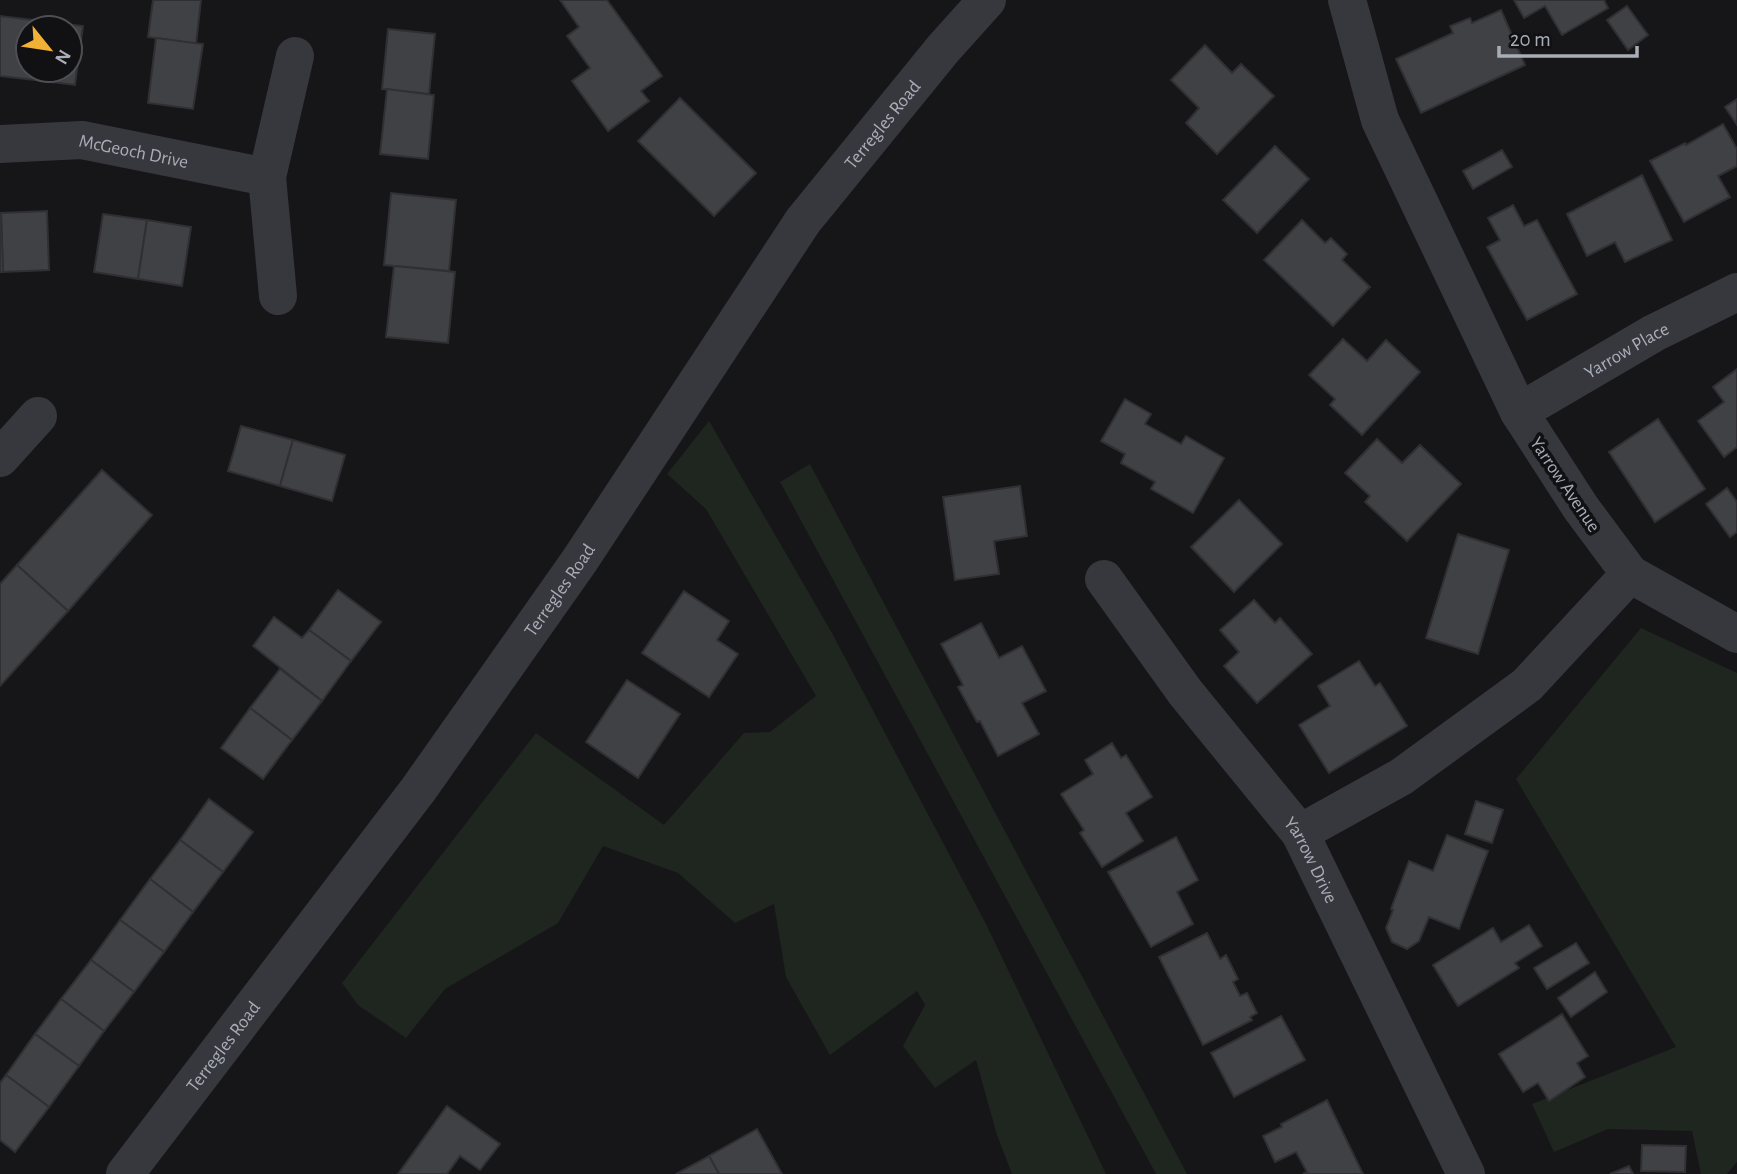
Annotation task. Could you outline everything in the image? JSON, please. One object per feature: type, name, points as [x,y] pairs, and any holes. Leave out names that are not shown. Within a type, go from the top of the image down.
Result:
[{"type":"street","name":"Terregles Road","points":[[125,1174],[418,790],[580,560],[803,221],[943,49],[987,0]]},
{"type":"street","name":"Yarrow Avenue","points":[[1347,0],[1380,120],[1519,412],[1581,509],[1630,574]]},
{"type":"street","points":[[278,296],[267,177],[295,56]]},
{"type":"street","name":"McGeoch Drive","points":[[0,144],[82,140],[267,177]]},
{"type":"street","name":"Yarrow Place","points":[[1519,412],[1654,333],[1737,292]]},
{"type":"street","points":[[0,458],[38,415]]},
{"type":"street","points":[[1300,833],[1401,777],[1527,685],[1630,574],[1737,634]]},
{"type":"street","name":"Yarrow Drive","points":[[1104,579],[1185,692],[1300,833],[1466,1174]]},
{"type":"shaded area","points":[[709,421],[832,633],[985,922],[1106,1174],[1012,1174],[997,1135],[976,1060],[935,1088],[903,1046],[925,1005],[917,991],[830,1055],[786,977],[774,904],[735,923],[678,873],[603,846],[558,923],[445,989],[406,1038],[358,1005],[342,983],[536,733],[664,825],[744,733],[770,732],[816,696],[706,509],[667,474]]},
{"type":"shaded area","points":[[810,464],[1187,1174],[1156,1174],[780,482]]},
{"type":"shaded area","points":[[1641,628],[1737,673],[1737,1162],[1727,1174],[1701,1174],[1692,1131],[1608,1129],[1554,1152],[1532,1104],[1676,1047],[1516,779]]},
{"type":"building","points":[[153,0],[201,0],[196,44],[148,37]]},
{"type":"building","points":[[560,0],[607,0],[662,76],[641,91],[649,101],[608,131],[572,81],[590,68],[567,36],[579,27]]},
{"type":"building","points":[[1514,0],[1604,0],[1608,8],[1562,35],[1545,6],[1524,18]]},
{"type":"building","points":[[1627,6],[1648,35],[1628,50],[1607,20]]},
{"type":"building","points":[[1501,10],[1525,65],[1421,113],[1396,59],[1453,33],[1450,26],[1470,18],[1472,23]]},
{"type":"building","points":[[0,16],[14,18],[14,78],[0,76]]},
{"type":"building","points":[[388,29],[435,34],[429,94],[382,89]]},
{"type":"building","points":[[156,38],[203,44],[193,109],[148,103]]},
{"type":"building","points":[[1205,45],[1232,73],[1241,64],[1274,96],[1217,154],[1186,123],[1199,108],[1171,80]]},
{"type":"building","points":[[387,89],[434,95],[428,159],[380,154]]},
{"type":"building","points":[[680,98],[756,173],[714,216],[638,141]]},
{"type":"building","points":[[1737,99],[1737,125],[1725,107]]},
{"type":"building","points":[[1723,124],[1737,149],[1737,166],[1718,176],[1730,197],[1684,222],[1650,161]]},
{"type":"building","points":[[1275,146],[1309,179],[1257,233],[1223,200]]},
{"type":"building","points":[[1502,150],[1512,167],[1473,189],[1463,171]]},
{"type":"building","points":[[1642,175],[1672,240],[1625,262],[1615,242],[1587,256],[1567,214]]},
{"type":"building","points":[[391,193],[456,200],[449,271],[384,265]]},
{"type":"building","points":[[1513,205],[1524,226],[1537,220],[1577,294],[1527,320],[1487,247],[1500,240],[1488,218]]},
{"type":"building","points":[[47,211],[49,270],[3,272],[1,213]]},
{"type":"building","points":[[1,213],[3,272],[0,272]]},
{"type":"building","points":[[103,214],[147,220],[138,279],[94,272]]},
{"type":"building","points":[[147,220],[191,227],[182,286],[138,279]]},
{"type":"building","points":[[1302,220],[1325,243],[1331,238],[1347,254],[1342,260],[1370,287],[1333,326],[1264,260]]},
{"type":"building","points":[[394,266],[455,272],[448,343],[386,337]]},
{"type":"building","points":[[1343,339],[1367,361],[1386,340],[1420,372],[1362,435],[1330,405],[1335,399],[1309,375]]},
{"type":"building","points":[[1737,369],[1737,447],[1724,457],[1698,421],[1724,402],[1713,387]]},
{"type":"building","points":[[1125,399],[1151,414],[1145,424],[1181,444],[1186,436],[1224,458],[1193,513],[1151,489],[1155,482],[1121,463],[1125,454],[1101,441]]},
{"type":"building","points":[[1658,419],[1705,489],[1655,522],[1609,452]]},
{"type":"building","points":[[241,426],[293,440],[280,486],[228,471]]},
{"type":"building","points":[[1377,439],[1402,463],[1420,445],[1461,484],[1407,541],[1365,502],[1370,496],[1345,473]]},
{"type":"building","points":[[293,440],[345,455],[332,501],[280,486]]},
{"type":"building","points":[[102,470],[152,515],[68,611],[17,565]]},
{"type":"building","points":[[1020,486],[1027,536],[994,541],[999,574],[955,580],[943,497]]},
{"type":"building","points":[[1727,488],[1737,502],[1737,532],[1730,537],[1706,504]]},
{"type":"building","points":[[1239,500],[1282,544],[1234,592],[1191,547]]},
{"type":"building","points":[[1458,534],[1509,550],[1478,654],[1426,638]]},
{"type":"building","points":[[17,565],[68,611],[0,686],[0,584]]},
{"type":"building","points":[[338,590],[381,622],[351,661],[309,630]]},
{"type":"building","points":[[684,591],[729,621],[717,640],[738,654],[709,697],[642,653]]},
{"type":"building","points":[[1254,600],[1275,623],[1280,618],[1312,654],[1257,703],[1224,666],[1239,652],[1220,630]]},
{"type":"building","points":[[274,617],[302,638],[309,630],[351,661],[322,701],[253,646]]},
{"type":"building","points":[[981,623],[999,658],[1022,646],[1046,691],[1022,703],[1039,734],[998,756],[958,687],[963,685],[941,644]]},
{"type":"building","points":[[1359,661],[1375,686],[1380,683],[1407,726],[1329,773],[1299,725],[1330,706],[1318,686]]},
{"type":"building","points":[[280,669],[322,701],[292,740],[250,708]]},
{"type":"building","points":[[627,680],[680,714],[638,778],[586,742]]},
{"type":"building","points":[[250,708],[292,740],[263,779],[221,748]]},
{"type":"building","points":[[1112,743],[1121,758],[1126,755],[1152,797],[1126,813],[1143,841],[1102,867],[1080,833],[1084,830],[1061,794],[1093,774],[1085,760]]},
{"type":"building","points":[[209,799],[253,832],[223,872],[180,840]]},
{"type":"building","points":[[1476,801],[1503,810],[1492,843],[1465,834]]},
{"type":"building","points":[[1447,835],[1488,851],[1459,929],[1429,917],[1419,941],[1407,949],[1392,942],[1386,928],[1393,910],[1391,909],[1409,861],[1433,871]]},
{"type":"building","points":[[1176,837],[1198,880],[1177,892],[1193,924],[1151,947],[1108,872]]},
{"type":"building","points":[[180,840],[223,872],[193,912],[150,879]]},
{"type":"building","points":[[150,879],[193,912],[164,952],[120,920]]},
{"type":"building","points":[[120,920],[164,952],[134,992],[91,960]]},
{"type":"building","points":[[1529,925],[1542,946],[1515,963],[1519,968],[1458,1006],[1433,965],[1493,928],[1501,942]]},
{"type":"building","points":[[1207,933],[1220,959],[1226,955],[1238,979],[1233,982],[1240,996],[1247,993],[1257,1013],[1250,1017],[1252,1020],[1203,1045],[1159,957]]},
{"type":"building","points":[[1576,943],[1589,963],[1547,989],[1534,968]]},
{"type":"building","points":[[91,960],[134,992],[104,1031],[61,999]]},
{"type":"building","points":[[1595,972],[1607,992],[1571,1017],[1558,998]]},
{"type":"building","points":[[61,999],[104,1031],[79,1066],[35,1034]]},
{"type":"building","points":[[1562,1014],[1588,1056],[1577,1063],[1585,1077],[1549,1101],[1538,1083],[1523,1092],[1499,1054]]},
{"type":"building","points":[[1281,1016],[1305,1060],[1234,1097],[1211,1053]]},
{"type":"building","points":[[35,1034],[79,1066],[49,1107],[6,1075]]},
{"type":"building","points":[[6,1075],[49,1107],[15,1152],[0,1140],[0,1083]]},
{"type":"building","points":[[1327,1100],[1363,1174],[1303,1174],[1307,1172],[1296,1152],[1275,1162],[1263,1136]]},
{"type":"building","points":[[447,1106],[500,1144],[480,1170],[460,1156],[447,1174],[398,1174]]},
{"type":"building","points":[[757,1129],[782,1174],[719,1174],[709,1156]]},
{"type":"building","points":[[1642,1145],[1686,1146],[1685,1172],[1641,1171]]},
{"type":"building","points":[[709,1156],[719,1174],[676,1174]]},
{"type":"building","points":[[1629,1166],[1633,1174],[1610,1174]]}]
